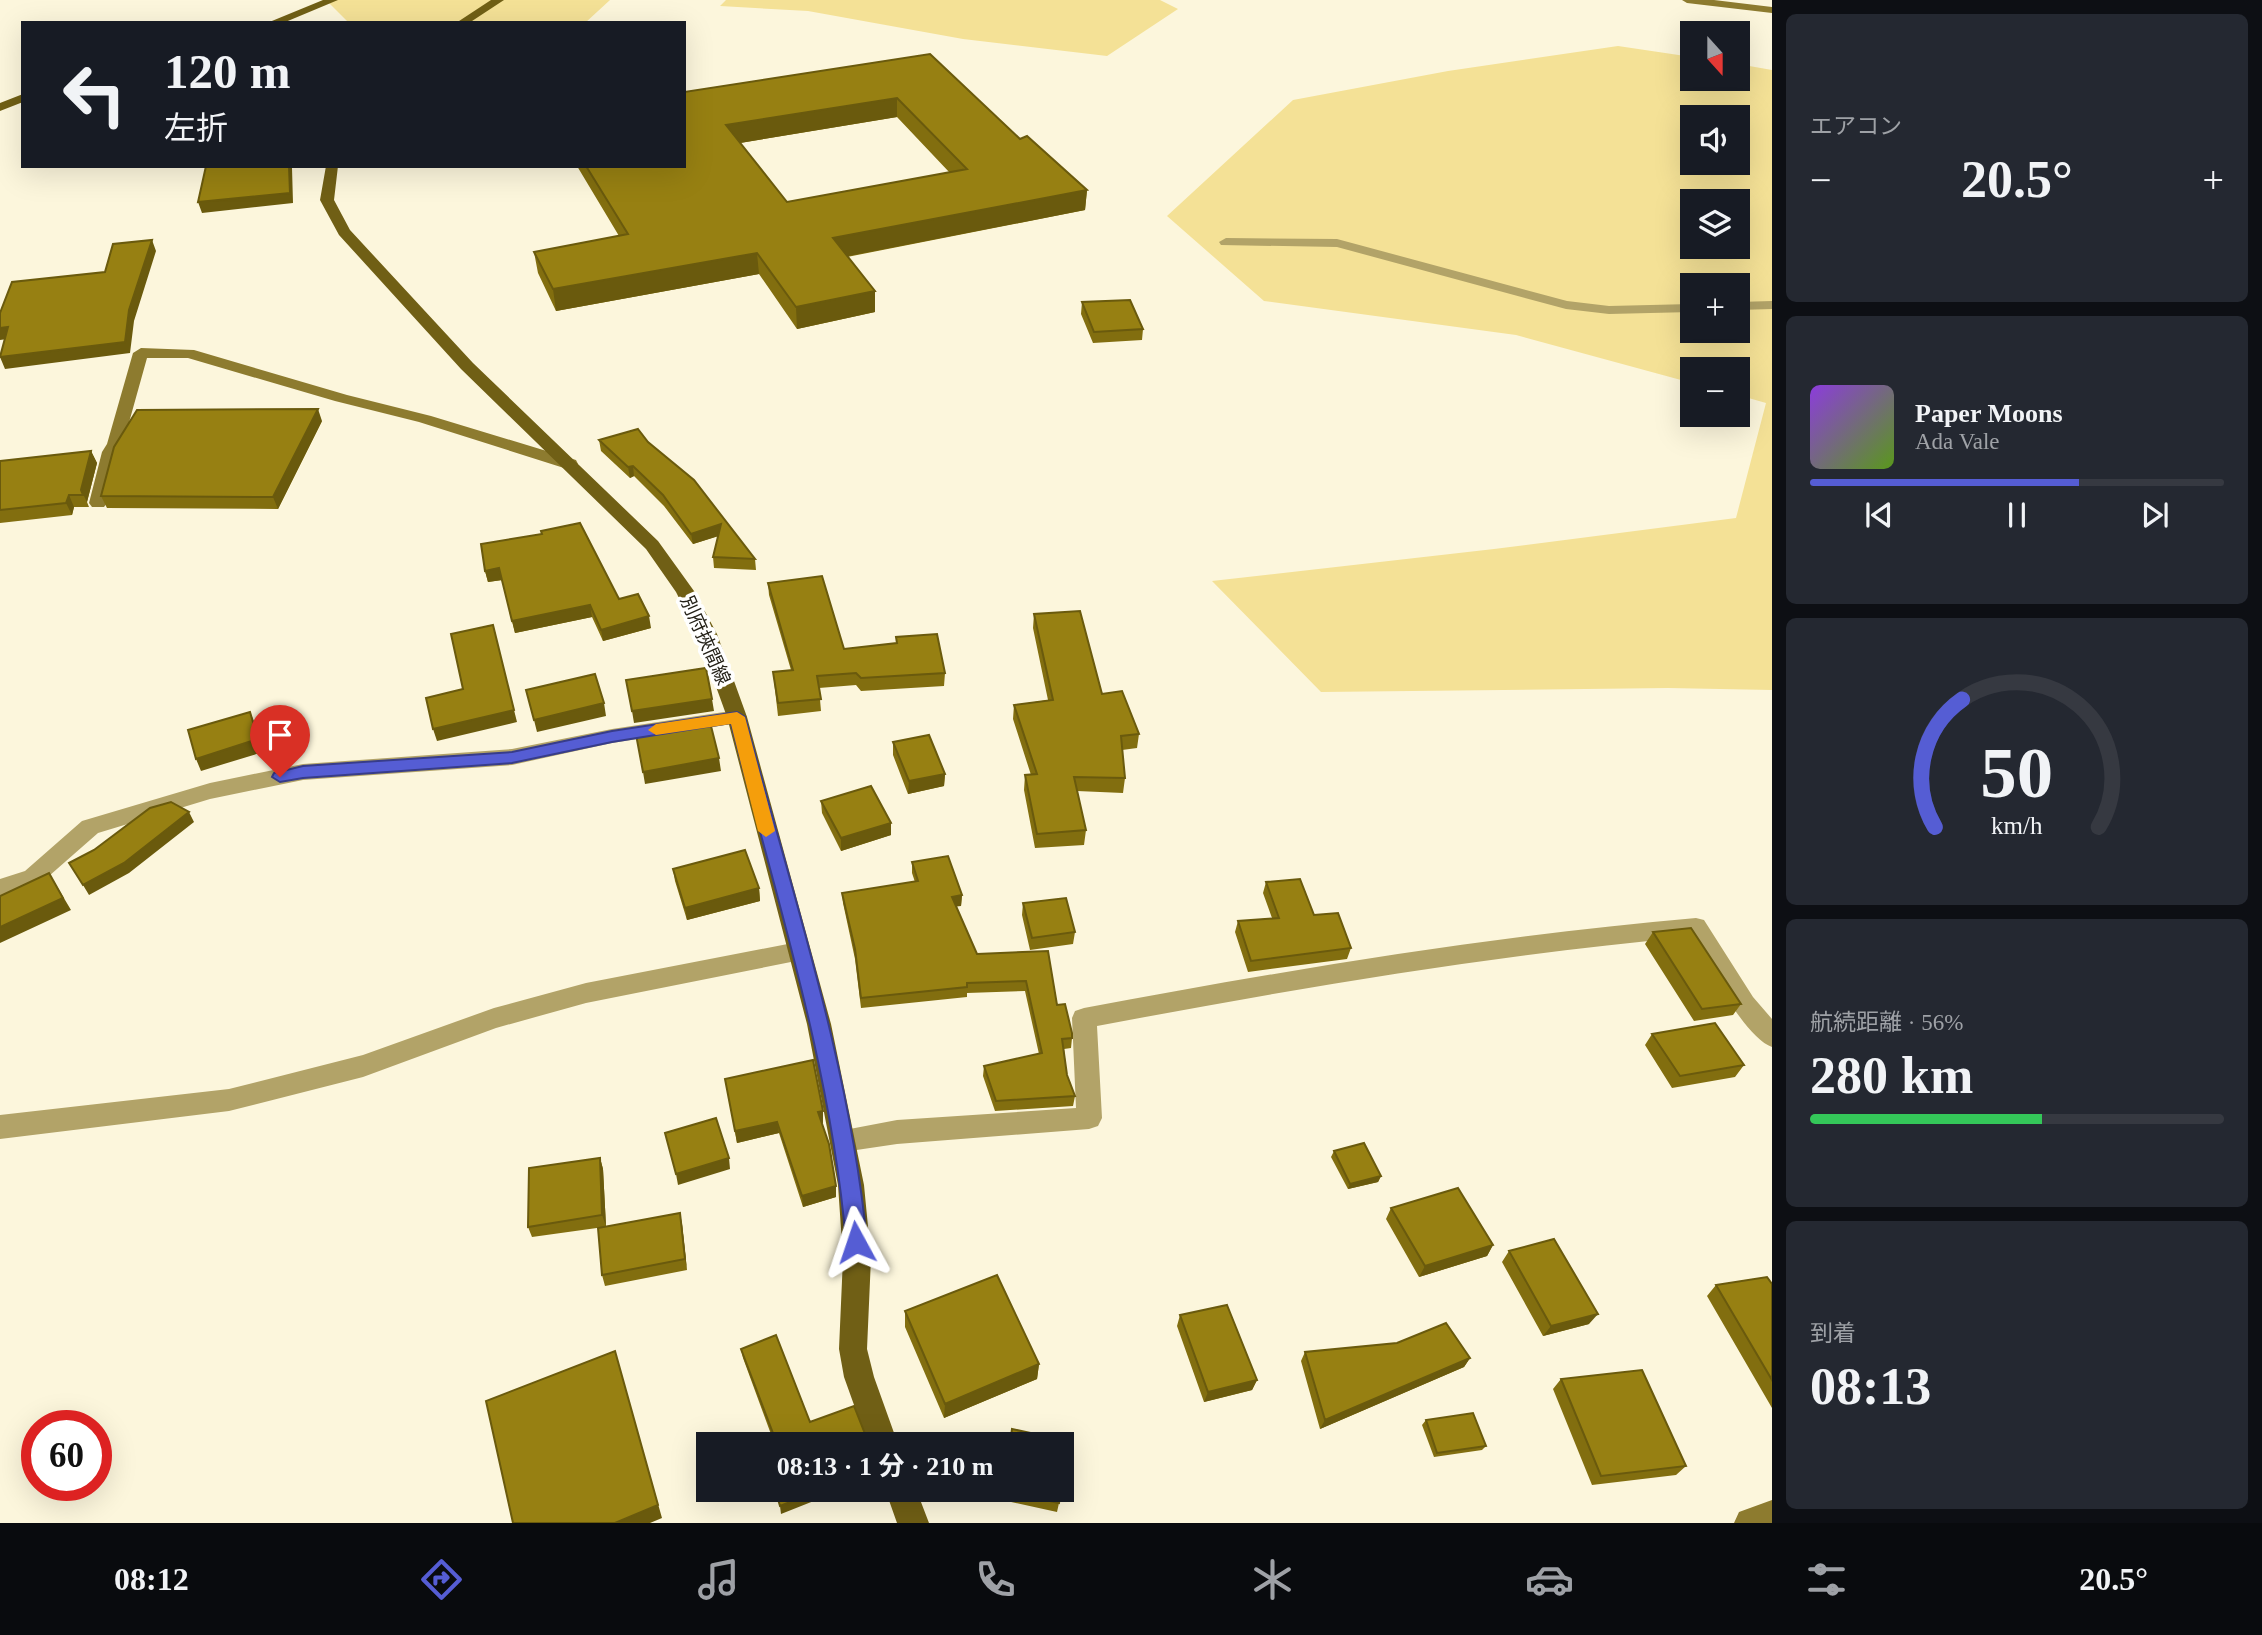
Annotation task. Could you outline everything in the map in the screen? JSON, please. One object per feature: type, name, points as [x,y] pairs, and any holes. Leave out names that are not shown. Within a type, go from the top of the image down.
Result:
[{"type":"main road","points":[[277,21],[333,0]]},
{"type":"main road","points":[[464,21],[499,0]]},
{"type":"main road","points":[[0,107],[21,99]]},
{"type":"main road","name":"別府挾間線","points":[[332,168],[327,200],[344,232],[467,366],[652,545],[685,591],[708,634],[737,717],[818,1024],[851,1185],[857,1258],[853,1349],[859,1377],[879,1432]]},
{"type":"main road","points":[[905,1502],[913,1523]]},
{"type":"street","points":[[1687,0],[1772,10]]},
{"type":"street","points":[[1226,242],[1337,243],[1566,305],[1609,310],[1680,308]]},
{"type":"street","points":[[1750,306],[1772,305]]},
{"type":"street","points":[[98,503],[110,452],[115,444],[141,353],[189,353],[341,398],[425,419],[570,464]]},
{"type":"street","points":[[0,888],[33,877],[90,827],[210,791],[303,772],[512,757],[612,736],[737,717]]},
{"type":"street","points":[[842,1140],[897,1132],[1089,1118],[1084,1017],[1244,988],[1583,936],[1696,927],[1744,1004],[1772,1037]]},
{"type":"street","points":[[0,1128],[229,1100],[363,1066],[494,1018],[586,993],[798,952]]},
{"type":"street","points":[[1750,1523],[1772,1516]]},
{"type":"shaded area","points":[[326,0],[610,0],[587,21],[347,21]]},
{"type":"shaded area","points":[[726,0],[1160,0],[1178,9],[1107,56],[963,39],[808,11],[720,6]]},
{"type":"shaded area","points":[[1618,46],[1680,55],[1680,91],[1750,91],[1750,66],[1772,70],[1772,690],[1668,688],[1321,692],[1212,581],[1736,518],[1766,403],[1750,398],[1750,357],[1680,357],[1680,380],[1516,335],[1264,301],[1167,216],[1293,100],[1448,71]]},
{"type":"building","points":[[930,54],[1020,139],[1027,136],[1087,190],[833,238],[875,291],[796,307],[757,253],[553,289],[534,252],[628,234],[587,168],[686,168],[686,92]],"holes":[[[897,98],[967,169],[787,202],[726,125]]]},
{"type":"building","points":[[206,168],[289,168],[290,193],[198,202]]},
{"type":"building","points":[[152,240],[129,310],[125,342],[0,357],[8,327],[0,328],[0,313],[12,282],[105,272],[113,244]]},
{"type":"building","points":[[1130,300],[1143,329],[1094,332],[1082,302]]},
{"type":"building","points":[[318,409],[273,497],[101,496],[114,447],[137,410]]},
{"type":"building","points":[[638,429],[648,442],[694,480],[755,559],[713,557],[721,524],[691,534],[663,495],[633,466],[628,467],[599,440]]},
{"type":"building","points":[[91,451],[81,490],[83,495],[69,495],[66,503],[0,510],[0,461]]},
{"type":"building","points":[[580,523],[619,599],[638,594],[649,616],[601,630],[590,605],[512,621],[499,568],[485,571],[481,544],[542,534],[541,531]]},
{"type":"building","points":[[822,576],[844,649],[897,643],[896,637],[937,634],[945,673],[861,678],[856,673],[817,676],[821,699],[778,703],[773,672],[793,670],[768,583]]},
{"type":"building","points":[[1080,611],[1102,694],[1122,691],[1139,734],[1121,736],[1125,778],[1074,777],[1086,830],[1037,834],[1025,775],[1037,774],[1014,705],[1053,700],[1034,614]]},
{"type":"building","points":[[493,625],[514,710],[433,729],[426,698],[463,689],[451,634]]},
{"type":"building","points":[[706,668],[712,699],[632,711],[626,680]]},
{"type":"building","points":[[595,674],[604,703],[534,720],[526,690]]},
{"type":"building","points":[[250,712],[258,739],[196,759],[188,730]]},
{"type":"building","points":[[709,718],[719,758],[643,772],[635,729]]},
{"type":"building","points":[[929,735],[945,774],[909,781],[893,742]]},
{"type":"building","points":[[871,786],[891,823],[841,838],[821,801]]},
{"type":"building","points":[[171,802],[189,812],[124,863],[83,885],[69,863],[94,850],[150,808]]},
{"type":"building","points":[[745,850],[759,888],[685,908],[673,869]]},
{"type":"building","points":[[948,856],[962,895],[952,897],[977,954],[1048,951],[1057,1005],[1065,1004],[1072,1033],[1072,1038],[1062,1039],[1067,1075],[1075,1096],[996,1101],[984,1066],[1042,1053],[1026,981],[967,983],[967,987],[861,998],[855,949],[842,893],[918,881],[912,862]]},
{"type":"building","points":[[49,873],[63,898],[0,927],[0,896]]},
{"type":"building","points":[[1300,879],[1314,915],[1338,913],[1351,948],[1251,961],[1238,921],[1279,918],[1266,882]]},
{"type":"building","points":[[1066,898],[1075,932],[1032,938],[1023,903]]},
{"type":"building","points":[[1691,928],[1741,1004],[1702,1009],[1653,932]]},
{"type":"building","points":[[1715,1023],[1744,1065],[1680,1076],[1652,1034]]},
{"type":"building","points":[[813,1060],[823,1111],[818,1112],[829,1144],[836,1186],[802,1196],[777,1122],[735,1131],[725,1079]]},
{"type":"building","points":[[716,1118],[729,1158],[676,1174],[665,1133]]},
{"type":"building","points":[[1364,1143],[1381,1176],[1350,1184],[1334,1151]]},
{"type":"building","points":[[600,1158],[602,1215],[528,1227],[529,1168]]},
{"type":"building","points":[[1458,1188],[1493,1245],[1425,1266],[1391,1208]]},
{"type":"building","points":[[680,1213],[685,1259],[602,1275],[598,1228]]},
{"type":"building","points":[[1554,1239],[1598,1314],[1551,1326],[1509,1251]]},
{"type":"building","points":[[997,1275],[1039,1364],[945,1404],[905,1311]]},
{"type":"building","points":[[1767,1277],[1772,1284],[1772,1380],[1716,1285]]},
{"type":"building","points":[[1227,1305],[1257,1380],[1208,1392],[1180,1315]]},
{"type":"building","points":[[1446,1323],[1470,1358],[1325,1420],[1305,1352],[1397,1343]]},
{"type":"building","points":[[776,1335],[810,1422],[854,1406],[864,1432],[772,1432],[741,1349]]},
{"type":"building","points":[[615,1351],[658,1505],[615,1523],[513,1523],[486,1401]]},
{"type":"building","points":[[1642,1370],[1686,1466],[1601,1476],[1561,1379]]},
{"type":"building","points":[[1473,1413],[1486,1446],[1437,1453],[1426,1420]]},
{"type":"slow traffic","points":[[656,730],[737,717],[766,831]]},
{"type":"route","points":[[280,777],[303,772],[512,757],[612,736],[737,717],[818,1024],[851,1185],[856,1242]]}]
